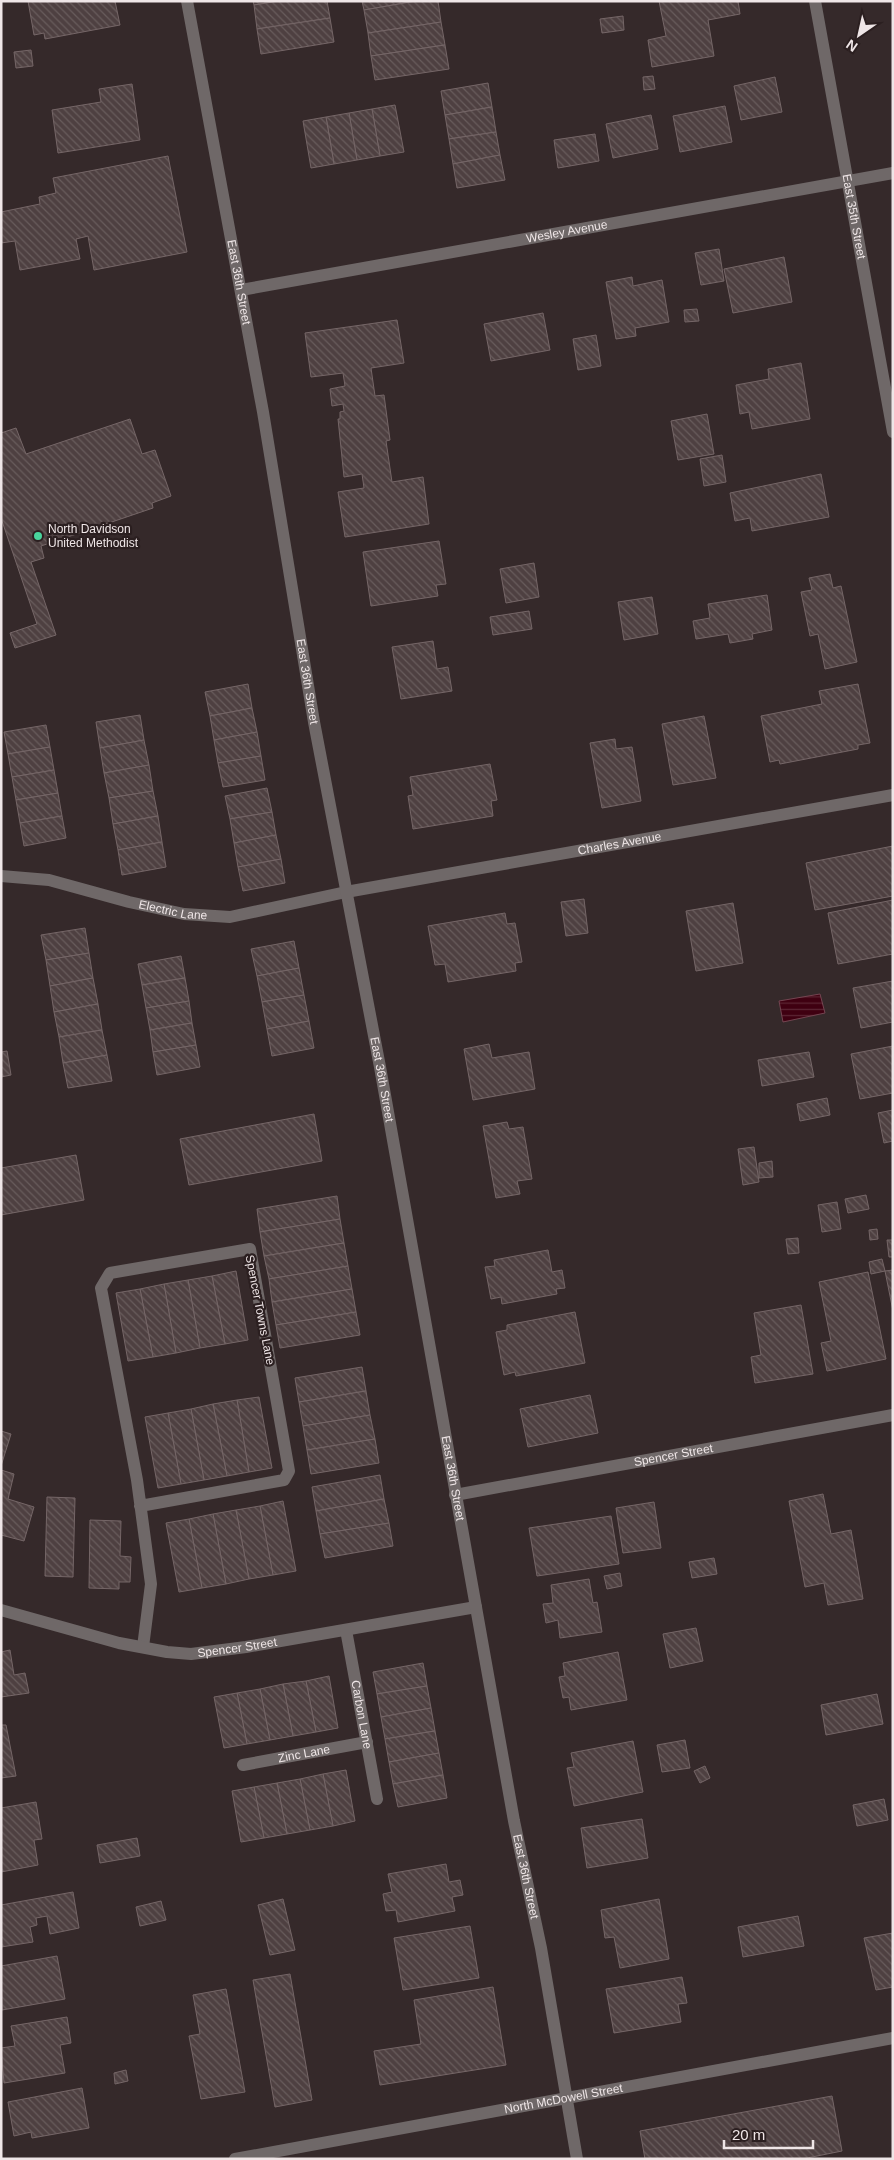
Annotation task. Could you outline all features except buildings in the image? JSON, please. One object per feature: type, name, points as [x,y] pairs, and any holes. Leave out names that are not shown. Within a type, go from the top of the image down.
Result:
[{"type":"street","name":"East 36th Street","points":[[187,1],[264,412],[314,722],[418,1278],[514,1820],[541,1948],[577,2159]]},
{"type":"street","name":"East 35th Street","points":[[815,1],[893,432]]},
{"type":"street","name":"Wesley Avenue","points":[[241,290],[893,173]]},
{"type":"street","name":"Charles Avenue","points":[[346,892],[893,795]]},
{"type":"street","name":"Electric Lane","points":[[1,876],[50,880],[130,902],[184,914],[230,917],[346,892]]},
{"type":"street","name":"Spencer Towns Lane","points":[[140,1506],[284,1480],[289,1471],[250,1249],[110,1272],[101,1288],[140,1506],[150,1584],[143,1648]]},
{"type":"street","name":"Spencer Street","points":[[455,1495],[893,1415]]},
{"type":"street","name":"Spencer Street","points":[[1,1610],[143,1648],[191,1654],[346,1630],[476,1607]]},
{"type":"street","name":"Carbon Lane","points":[[346,1630],[377,1799]]},
{"type":"street","name":"Zinc Lane","points":[[243,1765],[367,1742]]},
{"type":"street","name":"North McDowell Street","points":[[235,2159],[893,2038]]},
{"type":"shaded area","points":[[820,994],[825,1013],[783,1022],[779,1001]]},
{"type":"place","name":"North Davidson United Methodist","points":[[38,536]]}]
